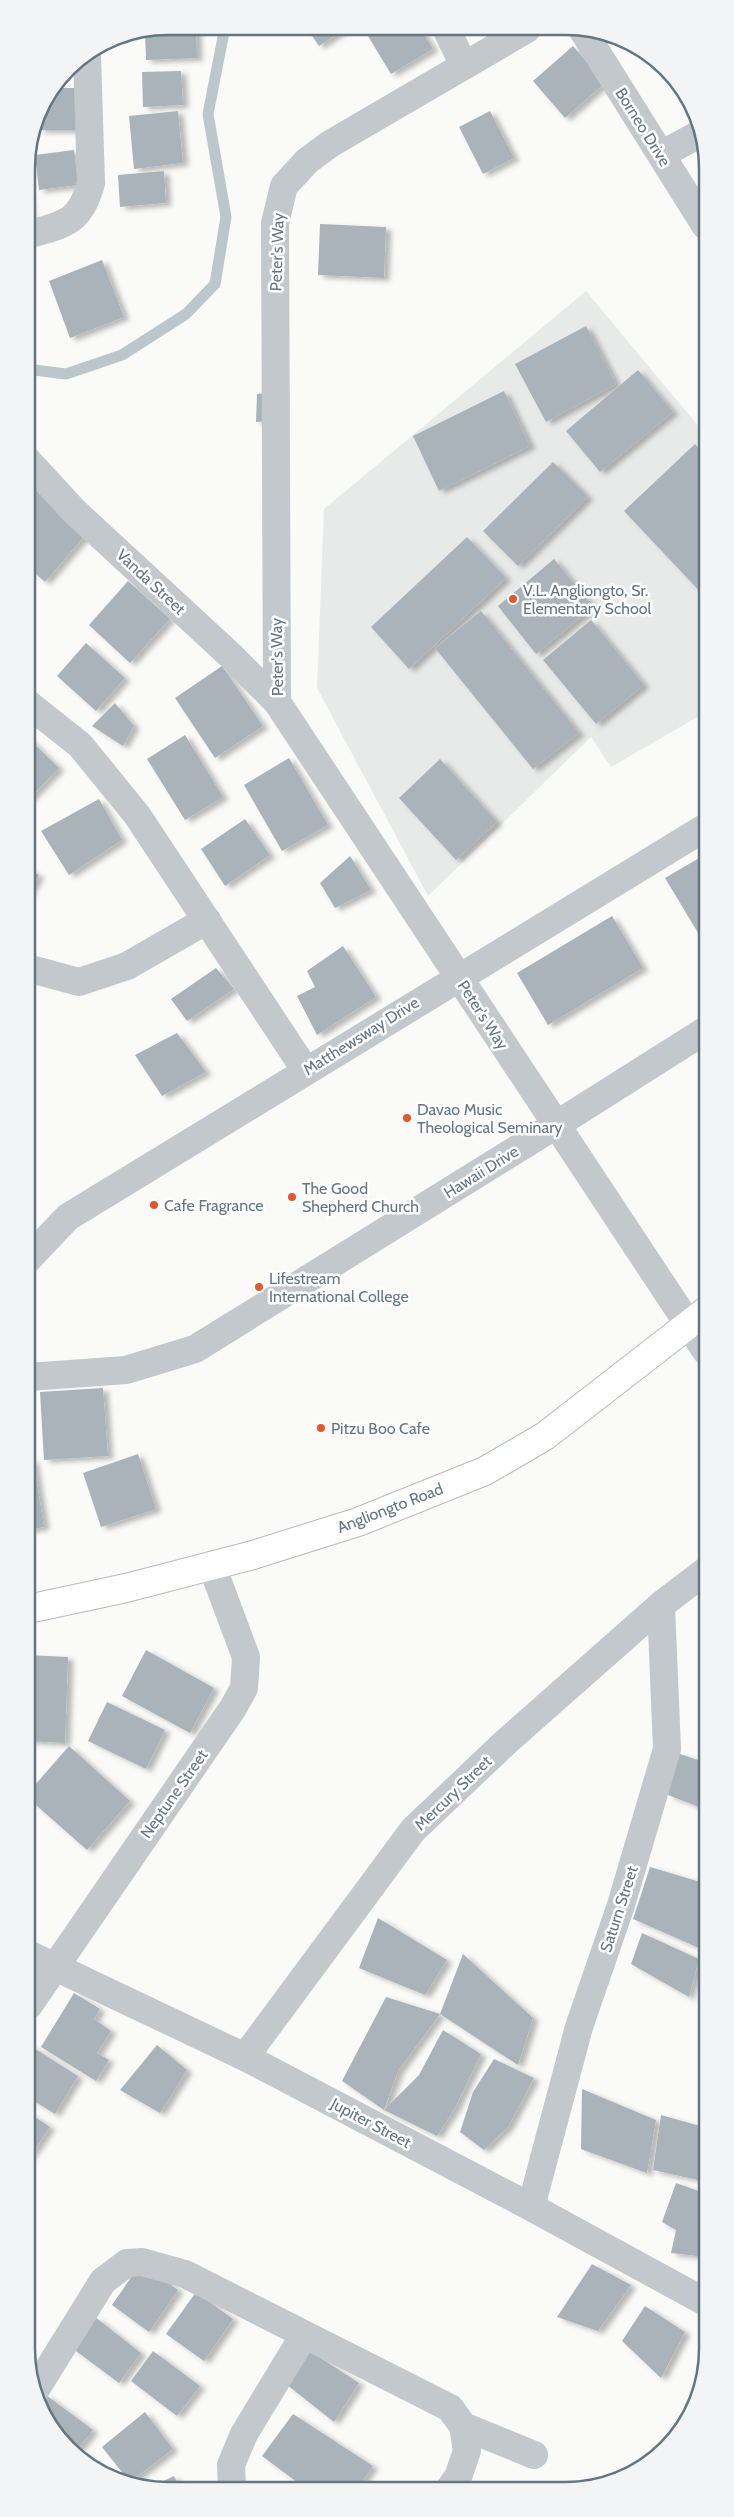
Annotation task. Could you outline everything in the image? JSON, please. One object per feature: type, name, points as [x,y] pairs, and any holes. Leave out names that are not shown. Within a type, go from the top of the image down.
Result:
[{"type":"main road","name":"Angliongto Road","points":[[35,1608],[126,1588],[212,1566],[358,1522],[485,1471],[545,1436],[697,1318]]},
{"type":"street","points":[[449,35],[463,64]]},
{"type":"street","name":"Peter's Way","points":[[516,35],[463,64],[330,144],[306,161],[284,186],[275,223],[277,702],[556,1126],[697,1318]]},
{"type":"street","name":"Borneo Drive","points":[[587,37],[699,215]]},
{"type":"street","points":[[35,232],[67,222],[79,213],[86,201],[91,183],[87,62]]},
{"type":"street","points":[[661,155],[695,136]]},
{"type":"street","name":"Vanda Street","points":[[35,469],[74,511],[230,655],[277,702]]},
{"type":"street","points":[[35,709],[80,745],[137,814],[306,1071]]},
{"type":"street","name":"Matthewsway Drive","points":[[35,1251],[68,1216],[699,831]]},
{"type":"street","points":[[35,970],[79,982],[127,966],[207,920]]},
{"type":"street","name":"Hawaii Drive","points":[[35,1376],[126,1370],[195,1349],[556,1126],[699,1034]]},
{"type":"street","name":"Neptune Street","points":[[35,1995],[233,1708],[244,1688],[246,1657],[212,1566]]},
{"type":"street","name":"Mercury Street","points":[[245,2057],[413,1830],[508,1741],[661,1605],[699,1576]]},
{"type":"street","name":"Saturn Street","points":[[531,2207],[579,2027],[621,1905],[668,1749],[661,1605]]},
{"type":"street","name":"Jupiter Street","points":[[35,1958],[245,2057],[531,2207],[699,2299]]},
{"type":"street","points":[[40,2383],[103,2281],[127,2263],[142,2262],[184,2274],[450,2408],[463,2426],[468,2451],[455,2482]]},
{"type":"street","points":[[232,2482],[231,2465],[244,2434],[304,2335]]},
{"type":"street","points":[[463,2426],[534,2455]]},
{"type":"shaded area","name":"V.L. Angliongto, Sr. Elementary School","points":[[586,291],[699,427],[699,716],[611,767],[591,737],[428,896],[317,688],[324,509]]},
{"type":"building","points":[[196,35],[197,58],[146,60],[145,37]]},
{"type":"building","points":[[311,35],[336,35],[319,46]]},
{"type":"building","points":[[367,35],[424,35],[433,49],[391,74]]},
{"type":"building","points":[[573,46],[605,83],[565,118],[533,81]]},
{"type":"building","points":[[181,71],[183,105],[143,107],[142,72]]},
{"type":"building","points":[[61,88],[76,88],[76,130],[41,130],[45,117]]},
{"type":"building","points":[[178,111],[183,163],[134,169],[129,116]]},
{"type":"building","points":[[490,111],[514,158],[483,174],[459,127]]},
{"type":"building","points":[[74,150],[78,185],[39,190],[36,155]]},
{"type":"building","points":[[164,171],[166,203],[120,207],[118,175]]},
{"type":"building","points":[[320,224],[386,227],[384,278],[318,275]]},
{"type":"building","points":[[102,260],[124,317],[70,338],[49,281]]},
{"type":"building","points":[[586,326],[616,384],[546,422],[515,364]]},
{"type":"building","points":[[638,370],[673,412],[600,472],[566,431]]},
{"type":"building","points":[[504,391],[530,446],[439,491],[413,436]]},
{"type":"building","points":[[268,393],[269,421],[256,422],[257,394]]},
{"type":"building","points":[[695,444],[699,448],[699,591],[624,511]]},
{"type":"building","points":[[553,462],[588,497],[518,566],[483,531]]},
{"type":"building","points":[[35,485],[89,531],[45,582],[35,573]]},
{"type":"building","points":[[467,537],[506,578],[409,669],[371,627]]},
{"type":"building","points":[[554,559],[593,607],[536,654],[498,606]]},
{"type":"building","points":[[128,581],[170,619],[130,663],[89,625]]},
{"type":"building","points":[[481,611],[579,733],[533,769],[435,648]]},
{"type":"building","points":[[591,620],[644,685],[596,724],[543,660]]},
{"type":"building","points":[[86,643],[125,678],[96,711],[57,676]]},
{"type":"building","points":[[222,666],[263,726],[215,758],[175,698]]},
{"type":"building","points":[[115,703],[134,726],[123,746],[92,726]]},
{"type":"building","points":[[185,735],[223,797],[185,820],[147,759]]},
{"type":"building","points":[[35,745],[59,768],[35,793]]},
{"type":"building","points":[[289,758],[328,825],[282,851],[244,785]]},
{"type":"building","points":[[440,759],[497,822],[456,860],[399,798]]},
{"type":"building","points":[[99,799],[122,840],[69,875],[41,831]]},
{"type":"building","points":[[245,819],[270,855],[225,886],[201,849]]},
{"type":"building","points":[[350,856],[371,890],[335,908],[320,883]]},
{"type":"building","points":[[699,858],[699,934],[665,878]]},
{"type":"building","points":[[35,873],[39,875],[35,882]]},
{"type":"building","points":[[612,916],[643,968],[548,1025],[517,973]]},
{"type":"building","points":[[343,946],[376,997],[317,1035],[297,996],[315,987],[307,971]]},
{"type":"building","points":[[216,968],[234,989],[187,1021],[171,999]]},
{"type":"building","points":[[177,1033],[206,1072],[162,1096],[135,1055]]},
{"type":"building","points":[[103,1388],[108,1456],[44,1460],[40,1392]]},
{"type":"building","points":[[138,1454],[156,1509],[101,1527],[83,1473]]},
{"type":"building","points":[[35,1471],[44,1527],[35,1529]]},
{"type":"building","points":[[146,1650],[214,1688],[190,1733],[122,1696]]},
{"type":"building","points":[[35,1655],[68,1657],[65,1743],[35,1741]]},
{"type":"building","points":[[107,1702],[165,1730],[146,1769],[88,1741]]},
{"type":"building","points":[[69,1746],[130,1801],[87,1850],[35,1804],[35,1785]]},
{"type":"building","points":[[677,1753],[699,1760],[699,1807],[668,1795]]},
{"type":"building","points":[[650,1867],[699,1882],[699,1948],[633,1919]]},
{"type":"building","points":[[378,1918],[447,1960],[425,1995],[359,1968]]},
{"type":"building","points":[[642,1933],[699,1959],[689,1997],[631,1964]]},
{"type":"building","points":[[463,1954],[533,2018],[518,2065],[440,2014]]},
{"type":"building","points":[[74,1993],[100,2009],[94,2019],[111,2031],[97,2053],[109,2060],[96,2081],[41,2047]]},
{"type":"building","points":[[386,1997],[440,2014],[398,2071],[384,2110],[342,2081]]},
{"type":"building","points":[[443,2030],[481,2054],[455,2108],[437,2136],[384,2110],[419,2075]]},
{"type":"building","points":[[157,2045],[187,2070],[160,2113],[120,2090]]},
{"type":"building","points":[[35,2049],[78,2076],[55,2114],[35,2102]]},
{"type":"building","points":[[494,2059],[534,2078],[508,2127],[484,2150],[460,2132],[473,2092]]},
{"type":"building","points":[[582,2089],[656,2120],[647,2173],[581,2149]]},
{"type":"building","points":[[661,2115],[699,2126],[699,2180],[653,2170]]},
{"type":"building","points":[[35,2117],[50,2127],[35,2149]]},
{"type":"building","points":[[676,2183],[699,2191],[699,2256],[671,2253],[676,2230],[662,2222]]},
{"type":"building","points":[[141,2263],[178,2290],[149,2332],[112,2305]]},
{"type":"building","points":[[592,2264],[631,2285],[598,2331],[557,2317]]},
{"type":"building","points":[[196,2292],[233,2319],[204,2361],[166,2334]]},
{"type":"building","points":[[645,2306],[685,2332],[661,2378],[622,2341]]},
{"type":"building","points":[[95,2317],[141,2353],[119,2383],[72,2348]]},
{"type":"building","points":[[307,2349],[359,2383],[334,2422],[286,2384]]},
{"type":"building","points":[[153,2351],[200,2386],[177,2416],[131,2381]]},
{"type":"building","points":[[46,2395],[93,2430],[79,2448],[57,2423],[44,2397]]},
{"type":"building","points":[[145,2412],[173,2449],[136,2478],[124,2475],[102,2447]]},
{"type":"building","points":[[293,2414],[373,2466],[362,2482],[297,2482],[262,2456]]},
{"type":"building","points":[[174,2476],[177,2482],[168,2482],[162,2482]]},
{"type":"waterway","points":[[35,370],[66,374],[122,355],[186,314],[215,284],[226,217],[208,114],[223,35]]},
{"type":"place","name":"V.L. Angliongto, Sr. Elementary School","points":[[513,599]]},
{"type":"place","name":"Davao Music Theological Seminary","points":[[407,1118]]},
{"type":"place","name":"The Good Shepherd Church","points":[[292,1197]]},
{"type":"place","name":"Cafe Fragrance","points":[[154,1205]]},
{"type":"place","name":"Lifestream International College","points":[[259,1287]]},
{"type":"place","name":"Pitzu Boo Cafe","points":[[321,1428]]}]
